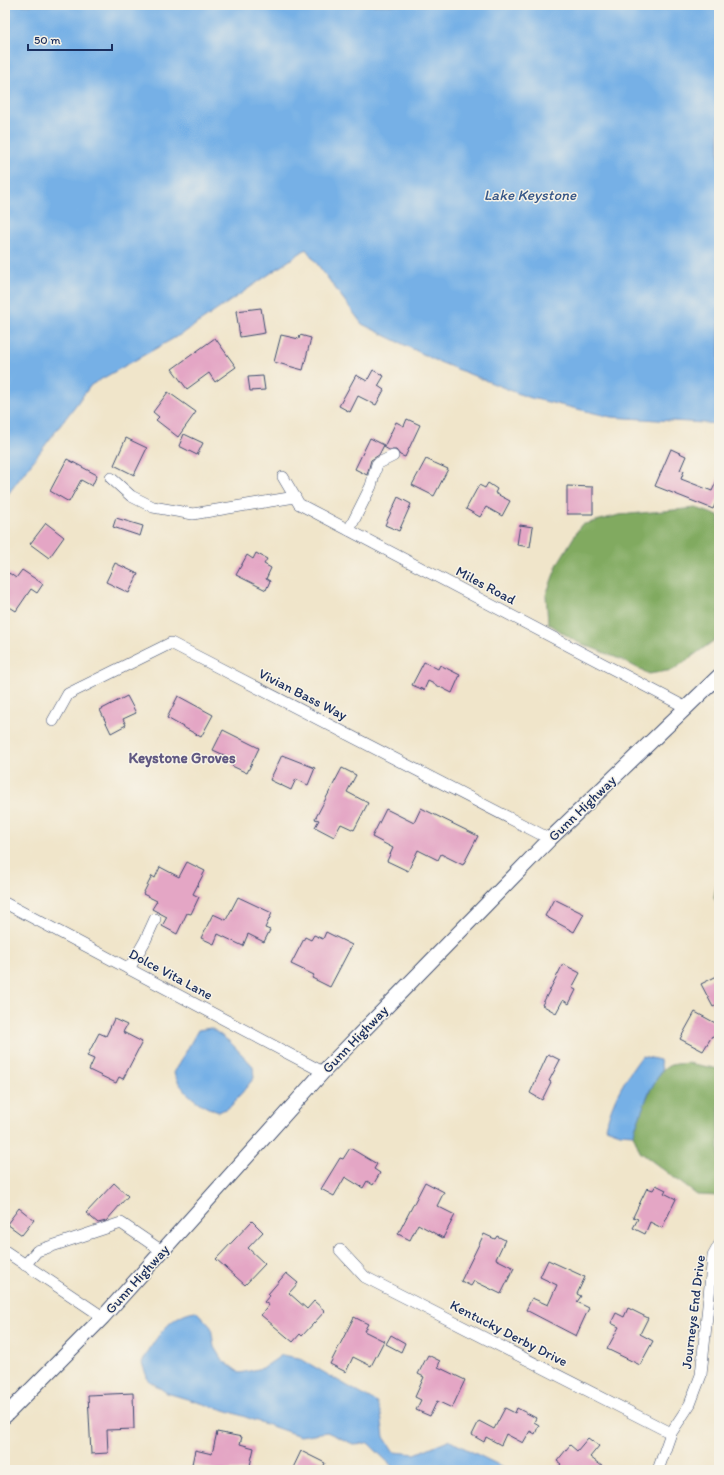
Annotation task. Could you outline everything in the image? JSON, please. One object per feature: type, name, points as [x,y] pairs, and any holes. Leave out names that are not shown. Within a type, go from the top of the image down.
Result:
[{"type":"main road","name":"Gunn Highway","points":[[5,1416],[103,1317],[323,1072],[550,839],[719,676]]},
{"type":"street","points":[[349,530],[371,486],[377,464],[393,456]]},
{"type":"street","name":"Miles Road","points":[[283,476],[299,504],[687,708]]},
{"type":"street","points":[[111,478],[131,496],[153,507],[193,514],[296,497]]},
{"type":"street","name":"Vivian Bass Way","points":[[54,721],[68,694],[171,643],[550,839]]},
{"type":"street","name":"Dolce Vita Lane","points":[[5,903],[323,1072]]},
{"type":"street","points":[[129,969],[145,941],[154,919]]},
{"type":"street","points":[[25,1265],[37,1251],[121,1223],[162,1251]]},
{"type":"street","name":"Journeys End Drive","points":[[658,1470],[671,1433],[690,1404],[701,1375],[713,1256],[719,1245]]},
{"type":"street","name":"Kentucky Derby Drive","points":[[340,1250],[365,1276],[671,1433]]},
{"type":"street","points":[[5,1251],[103,1317]]},
{"type":"green space","points":[[696,508],[719,516],[719,637],[673,670],[649,674],[622,660],[575,641],[548,623],[546,595],[558,563],[581,525],[619,515]]},
{"type":"green space","points":[[719,872],[719,908],[714,897]]},
{"type":"green space","points":[[688,1063],[719,1069],[719,1196],[697,1195],[640,1152],[633,1134],[656,1079],[667,1067]]},
{"type":"water","name":"Lake Keystone","points":[[5,5],[719,5],[719,424],[611,417],[527,397],[437,361],[362,324],[306,249],[185,332],[91,385],[5,498]]},
{"type":"water","points":[[211,1028],[230,1042],[253,1066],[254,1078],[231,1106],[219,1112],[212,1110],[192,1098],[181,1086],[174,1073],[198,1030]]},
{"type":"water","points":[[642,1056],[660,1060],[662,1070],[649,1092],[633,1134],[620,1133],[606,1128],[615,1099],[630,1072]]},
{"type":"water","points":[[196,1311],[211,1327],[214,1347],[222,1360],[240,1373],[263,1368],[282,1355],[299,1358],[377,1403],[381,1415],[384,1437],[394,1452],[415,1454],[448,1440],[509,1470],[396,1470],[368,1443],[353,1444],[327,1432],[300,1436],[231,1412],[167,1393],[148,1380],[142,1363],[157,1337],[171,1323],[187,1313]]},
{"type":"building","points":[[261,308],[265,333],[240,337],[236,311]]},
{"type":"building","points":[[281,335],[299,339],[300,335],[311,338],[303,370],[274,362]]},
{"type":"building","points":[[215,338],[236,367],[215,382],[209,373],[187,389],[172,369]]},
{"type":"building","points":[[373,370],[384,376],[378,386],[384,390],[376,405],[358,396],[350,412],[339,406],[356,375],[367,381]]},
{"type":"building","points":[[263,376],[265,390],[250,391],[248,377]]},
{"type":"building","points":[[168,392],[196,412],[178,437],[156,420],[159,417],[153,412]]},
{"type":"building","points":[[407,419],[420,425],[405,457],[400,455],[396,450],[389,450],[384,447],[396,422],[404,426]]},
{"type":"building","points":[[184,434],[203,443],[197,455],[179,446]]},
{"type":"building","points":[[126,438],[147,448],[134,475],[114,465]]},
{"type":"building","points":[[370,438],[384,445],[379,455],[371,460],[367,475],[355,469]]},
{"type":"building","points":[[671,449],[686,456],[680,470],[684,471],[681,479],[712,491],[719,476],[719,496],[713,509],[655,486]]},
{"type":"building","points":[[67,459],[97,475],[92,486],[81,480],[69,502],[50,491]]},
{"type":"building","points":[[426,459],[448,469],[434,496],[412,485]]},
{"type":"building","points":[[488,483],[497,489],[495,493],[510,501],[502,516],[486,507],[480,517],[466,509],[479,485],[485,488]]},
{"type":"building","points":[[567,486],[593,487],[593,514],[567,514]]},
{"type":"building","points":[[398,497],[411,504],[399,531],[385,525]]},
{"type":"building","points":[[116,518],[143,526],[140,536],[113,527]]},
{"type":"building","points":[[46,523],[64,537],[49,558],[30,544]]},
{"type":"building","points":[[520,525],[533,527],[530,547],[517,545]]},
{"type":"building","points":[[256,553],[267,559],[264,564],[271,568],[266,579],[270,581],[266,590],[236,575],[247,555],[253,559]]},
{"type":"building","points":[[115,563],[138,574],[129,593],[106,582]]},
{"type":"building","points":[[22,570],[43,584],[37,593],[31,589],[16,611],[5,604],[5,579],[9,573],[16,578]]},
{"type":"building","points":[[424,662],[438,669],[440,665],[460,675],[452,693],[428,681],[424,690],[412,685]]},
{"type":"building","points":[[127,696],[136,713],[123,719],[126,725],[111,733],[100,710]]},
{"type":"building","points":[[178,696],[213,715],[201,737],[167,718]]},
{"type":"building","points":[[223,730],[259,748],[247,773],[232,766],[235,760],[213,750]]},
{"type":"building","points":[[282,755],[315,768],[308,785],[296,779],[291,790],[270,780]]},
{"type":"building","points":[[342,768],[356,775],[347,792],[368,803],[354,830],[341,824],[334,837],[315,827],[319,820],[315,819]]},
{"type":"building","points":[[421,808],[478,836],[463,865],[441,854],[438,860],[418,850],[408,871],[387,861],[393,848],[372,837],[386,809],[414,823]]},
{"type":"building","points":[[187,862],[205,871],[193,894],[199,897],[191,914],[187,913],[177,934],[162,926],[167,917],[152,909],[157,901],[143,894],[152,876],[155,878],[160,867],[179,877]]},
{"type":"building","points":[[238,897],[272,913],[265,928],[270,930],[264,942],[248,934],[243,946],[218,934],[214,944],[201,938],[213,914],[226,920]]},
{"type":"building","points":[[554,899],[584,914],[574,932],[545,916]]},
{"type":"building","points":[[326,932],[352,945],[330,987],[312,978],[314,975],[291,964],[305,937],[311,940],[314,935],[323,939]]},
{"type":"building","points":[[563,964],[580,973],[572,988],[576,990],[569,1004],[563,1000],[556,1013],[542,1005]]},
{"type":"building","points":[[719,975],[719,1004],[713,1007],[701,984]]},
{"type":"building","points":[[695,1012],[719,1025],[719,1040],[712,1036],[703,1051],[680,1039]]},
{"type":"building","points":[[114,1019],[127,1025],[123,1032],[142,1042],[123,1079],[119,1077],[116,1083],[89,1070],[94,1059],[87,1056],[99,1033],[106,1036]]},
{"type":"building","points":[[548,1054],[560,1060],[549,1081],[551,1082],[542,1100],[530,1093]]},
{"type":"building","points":[[350,1148],[377,1164],[374,1169],[380,1173],[373,1185],[367,1181],[363,1188],[345,1177],[334,1196],[321,1189],[340,1158],[343,1159]]},
{"type":"building","points":[[425,1182],[444,1192],[437,1206],[455,1215],[443,1238],[418,1224],[410,1240],[398,1234]]},
{"type":"building","points":[[114,1183],[128,1196],[106,1221],[98,1223],[86,1213]]},
{"type":"building","points":[[656,1185],[666,1190],[664,1193],[676,1199],[662,1228],[650,1222],[645,1234],[633,1228],[638,1219],[633,1217],[647,1188],[653,1190]]},
{"type":"building","points":[[19,1208],[34,1220],[22,1235],[7,1224]]},
{"type":"building","points":[[252,1221],[263,1232],[248,1248],[265,1264],[245,1285],[216,1259]]},
{"type":"building","points":[[484,1234],[495,1239],[497,1236],[505,1240],[496,1259],[514,1268],[501,1294],[474,1281],[471,1286],[461,1281]]},
{"type":"building","points":[[548,1260],[585,1277],[577,1294],[581,1296],[577,1302],[589,1308],[576,1336],[526,1310],[532,1298],[548,1305],[557,1285],[540,1277]]},
{"type":"building","points":[[286,1273],[298,1283],[289,1293],[307,1309],[314,1301],[325,1311],[302,1336],[300,1334],[293,1342],[261,1315],[269,1305],[264,1302],[270,1295],[268,1294]]},
{"type":"building","points":[[628,1308],[648,1318],[640,1334],[653,1341],[640,1365],[607,1349],[619,1327],[611,1323],[616,1313],[624,1317]]},
{"type":"building","points":[[354,1317],[368,1324],[364,1331],[384,1341],[371,1366],[353,1357],[346,1372],[330,1364]]},
{"type":"building","points":[[391,1335],[405,1343],[401,1352],[386,1344]]},
{"type":"building","points":[[428,1355],[440,1361],[438,1367],[465,1380],[452,1408],[437,1401],[430,1416],[416,1410],[421,1400],[415,1397],[424,1377],[418,1374]]},
{"type":"building","points":[[133,1393],[134,1429],[107,1430],[108,1453],[91,1454],[88,1395]]},
{"type":"building","points":[[505,1408],[515,1413],[517,1408],[536,1418],[534,1422],[539,1425],[535,1434],[530,1431],[523,1443],[506,1434],[501,1445],[486,1437],[484,1442],[472,1435],[479,1421],[494,1429]]},
{"type":"building","points":[[217,1432],[242,1437],[240,1444],[254,1448],[249,1470],[217,1470],[192,1464],[195,1450],[212,1454]]},
{"type":"building","points":[[588,1438],[599,1446],[590,1457],[607,1470],[556,1470],[561,1464],[557,1461],[570,1445],[577,1451]]},
{"type":"building","points":[[301,1451],[325,1463],[322,1470],[292,1470]]},
{"type":"district","name":"Keystone Groves","points":[[182,758]]}]
